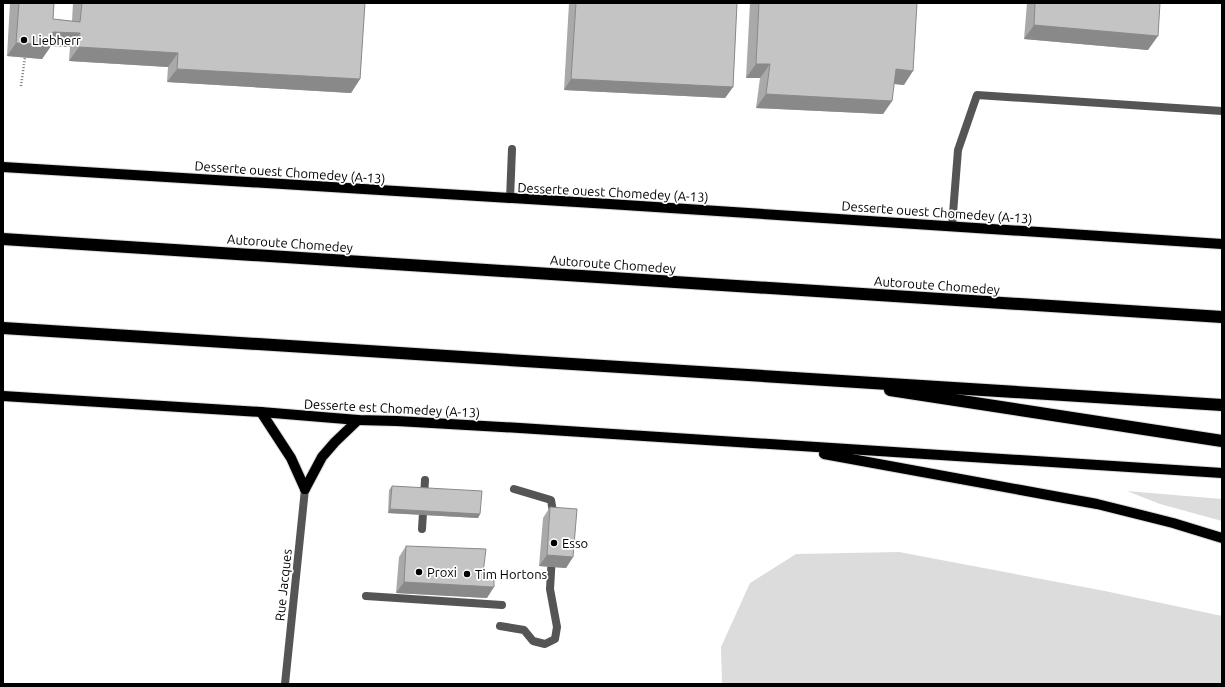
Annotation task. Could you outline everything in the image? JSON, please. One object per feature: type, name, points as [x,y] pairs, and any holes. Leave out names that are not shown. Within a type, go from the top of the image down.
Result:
[{"type":"highway","name":"Autoroute Chomedey","points":[[3,239],[1222,317]]},
{"type":"highway","points":[[3,328],[1222,405]]},
{"type":"highway","points":[[810,378],[1222,441]]},
{"type":"main road","name":"Desserte ouest Chomedey (A-13)","points":[[3,167],[1222,244]]},
{"type":"main road","name":"Desserte est Chomedey (A-13)","points":[[3,396],[261,412],[358,420],[405,421],[779,445]]},
{"type":"main road","points":[[261,412],[291,458],[306,489]]},
{"type":"main road","points":[[306,489],[322,457],[358,420]]},
{"type":"main road","points":[[779,445],[1222,473]]},
{"type":"main road","points":[[779,445],[1098,504],[1173,522],[1222,538]]},
{"type":"street","points":[[952,226],[958,150],[977,95],[1222,111]]},
{"type":"street","points":[[510,199],[512,148]]},
{"type":"street","points":[[422,529],[425,480]]},
{"type":"street","name":"Rue Jacques","points":[[285,684],[306,489]]},
{"type":"street","points":[[514,489],[551,500],[554,519],[553,527]]},
{"type":"street","points":[[500,626],[524,630],[533,641],[545,644],[556,638],[557,628],[550,589],[552,550]]},
{"type":"street","points":[[366,596],[502,605]]},
{"type":"path","points":[[22,86],[25,57]]},
{"type":"shaded area","points":[[1127,491],[1222,499],[1222,521],[1160,504]]},
{"type":"shaded area","points":[[899,552],[1105,591],[1222,616],[1222,684],[722,684],[721,647],[750,583],[796,554]]},
{"type":"building","points":[[19,3],[54,3],[53,19],[80,22],[82,3],[365,3],[360,79],[177,69],[178,53],[79,47],[80,33],[53,32],[52,45],[16,43]]},
{"type":"building","points":[[576,3],[737,3],[733,87],[571,79]]},
{"type":"building","points":[[759,3],[917,3],[913,71],[896,69],[892,101],[766,94],[770,64],[756,64]]},
{"type":"building","points":[[1035,3],[1160,3],[1158,36],[1034,25]]},
{"type":"building","points":[[392,486],[482,491],[480,514],[390,509]]},
{"type":"building","points":[[550,507],[577,509],[573,557],[547,555]]},
{"type":"building","points":[[406,546],[486,549],[483,573],[494,574],[494,587],[404,582]]},
{"type":"place","name":"Liebherr","points":[[24,40]]},
{"type":"place","name":"Esso","points":[[554,543]]},
{"type":"place","name":"Proxi","points":[[419,572]]},
{"type":"place","name":"Tim Hortons","points":[[467,574]]}]
